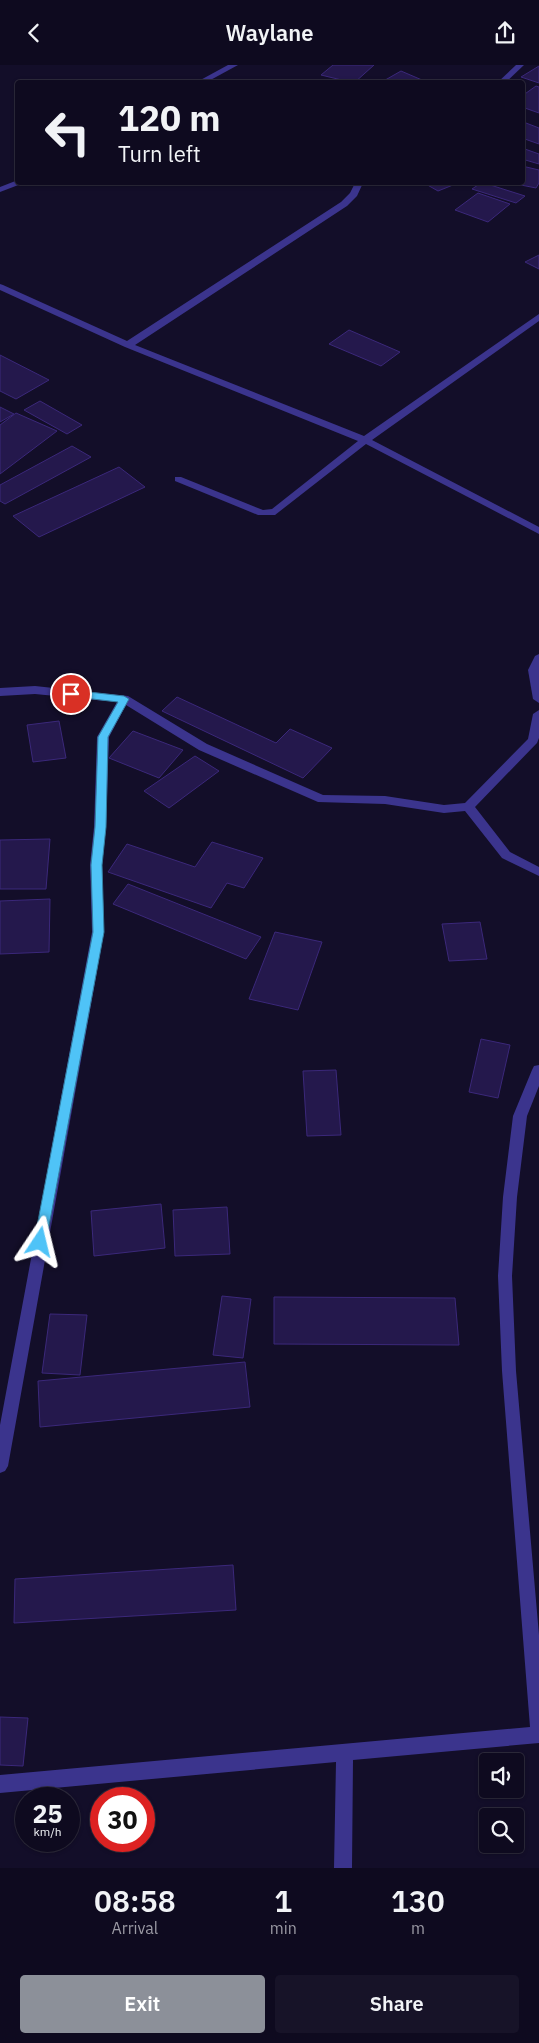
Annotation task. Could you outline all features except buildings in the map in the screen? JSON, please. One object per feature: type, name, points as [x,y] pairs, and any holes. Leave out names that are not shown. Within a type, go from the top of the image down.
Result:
[{"type":"street","points":[[204,80],[234,65]]},
{"type":"street","points":[[503,80],[520,65]]},
{"type":"street","points":[[0,190],[15,183]]},
{"type":"street","points":[[128,345],[344,204],[354,194],[358,185]]},
{"type":"street","points":[[0,287],[128,345],[366,440],[539,531]]},
{"type":"street","points":[[178,479],[262,513],[275,512],[366,440],[539,317]]},
{"type":"street","points":[[539,658],[534,670],[539,699]]},
{"type":"street","points":[[0,692],[35,690],[124,699],[203,747],[322,799],[385,800],[444,809],[468,807],[533,740],[539,714]]},
{"type":"street","points":[[0,1466],[98,932],[96,865],[100,827],[103,737],[124,699]]},
{"type":"street","points":[[468,807],[506,855],[539,871]]},
{"type":"street","points":[[0,1783],[344,1754],[539,1734],[509,1371],[505,1276],[510,1197],[520,1116],[539,1071]]},
{"type":"street","points":[[343,1868],[344,1754]]},
{"type":"route","points":[[40,1242],[98,932],[96,865],[100,827],[103,737],[124,699],[71,694]]}]
